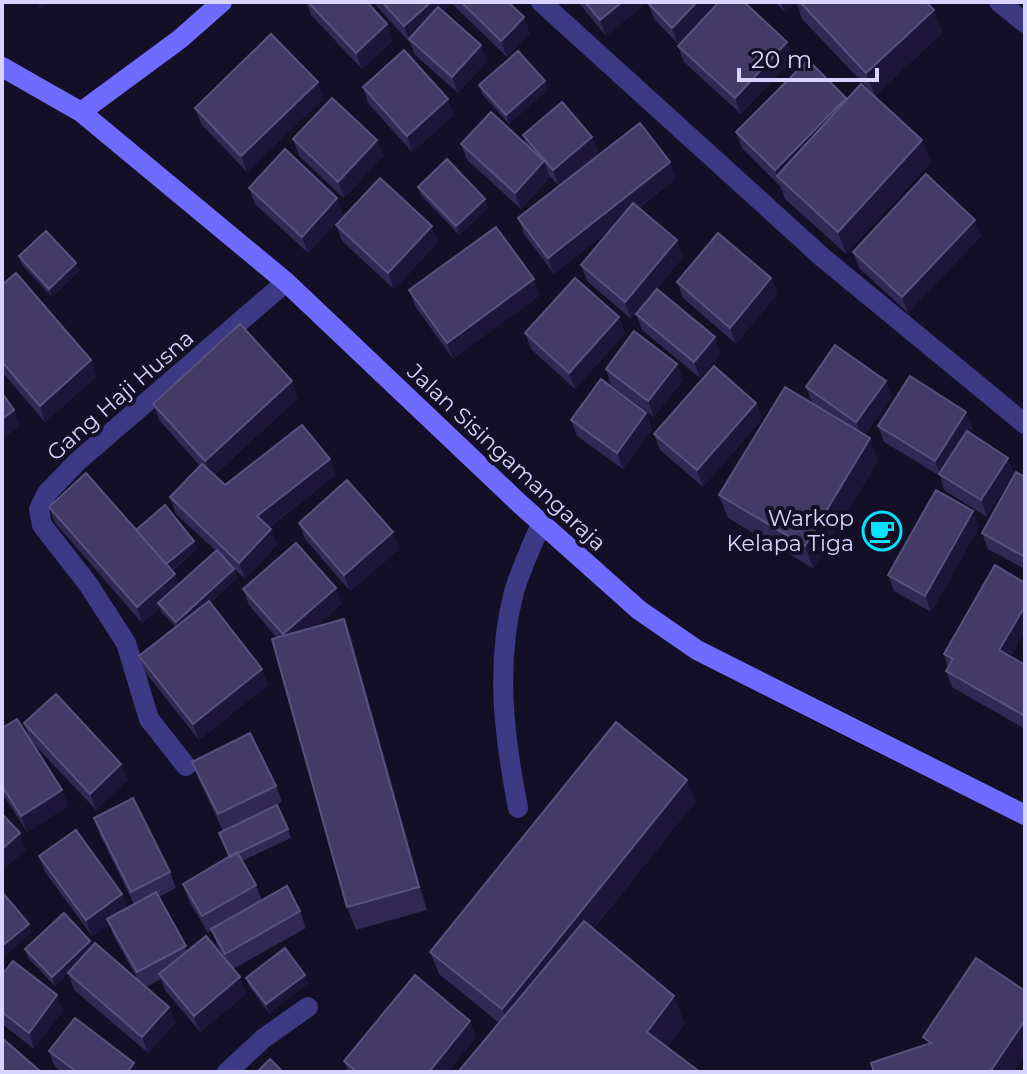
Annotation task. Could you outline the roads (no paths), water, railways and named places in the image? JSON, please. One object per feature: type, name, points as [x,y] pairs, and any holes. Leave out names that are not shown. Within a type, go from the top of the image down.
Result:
[{"type":"main road","points":[[81,112],[180,39],[222,2]]},
{"type":"main road","name":"Jalan Sisingamangaraja","points":[[2,67],[81,112],[286,282],[639,610],[697,650],[1025,815]]},
{"type":"street","points":[[541,2],[822,257],[1025,424]]},
{"type":"street","points":[[999,2],[1025,23]]},
{"type":"street","name":"Gang Haji Husna","points":[[186,766],[149,719],[126,643],[88,584],[42,525],[39,509],[47,493],[78,461],[286,282]]},
{"type":"street","points":[[518,808],[505,739],[502,682],[505,639],[519,579],[542,522]]},
{"type":"street","points":[[227,1072],[264,1038],[308,1007]]},
{"type":"place","name":"Warkop Kelapa Tiga","points":[[882,531]]}]
